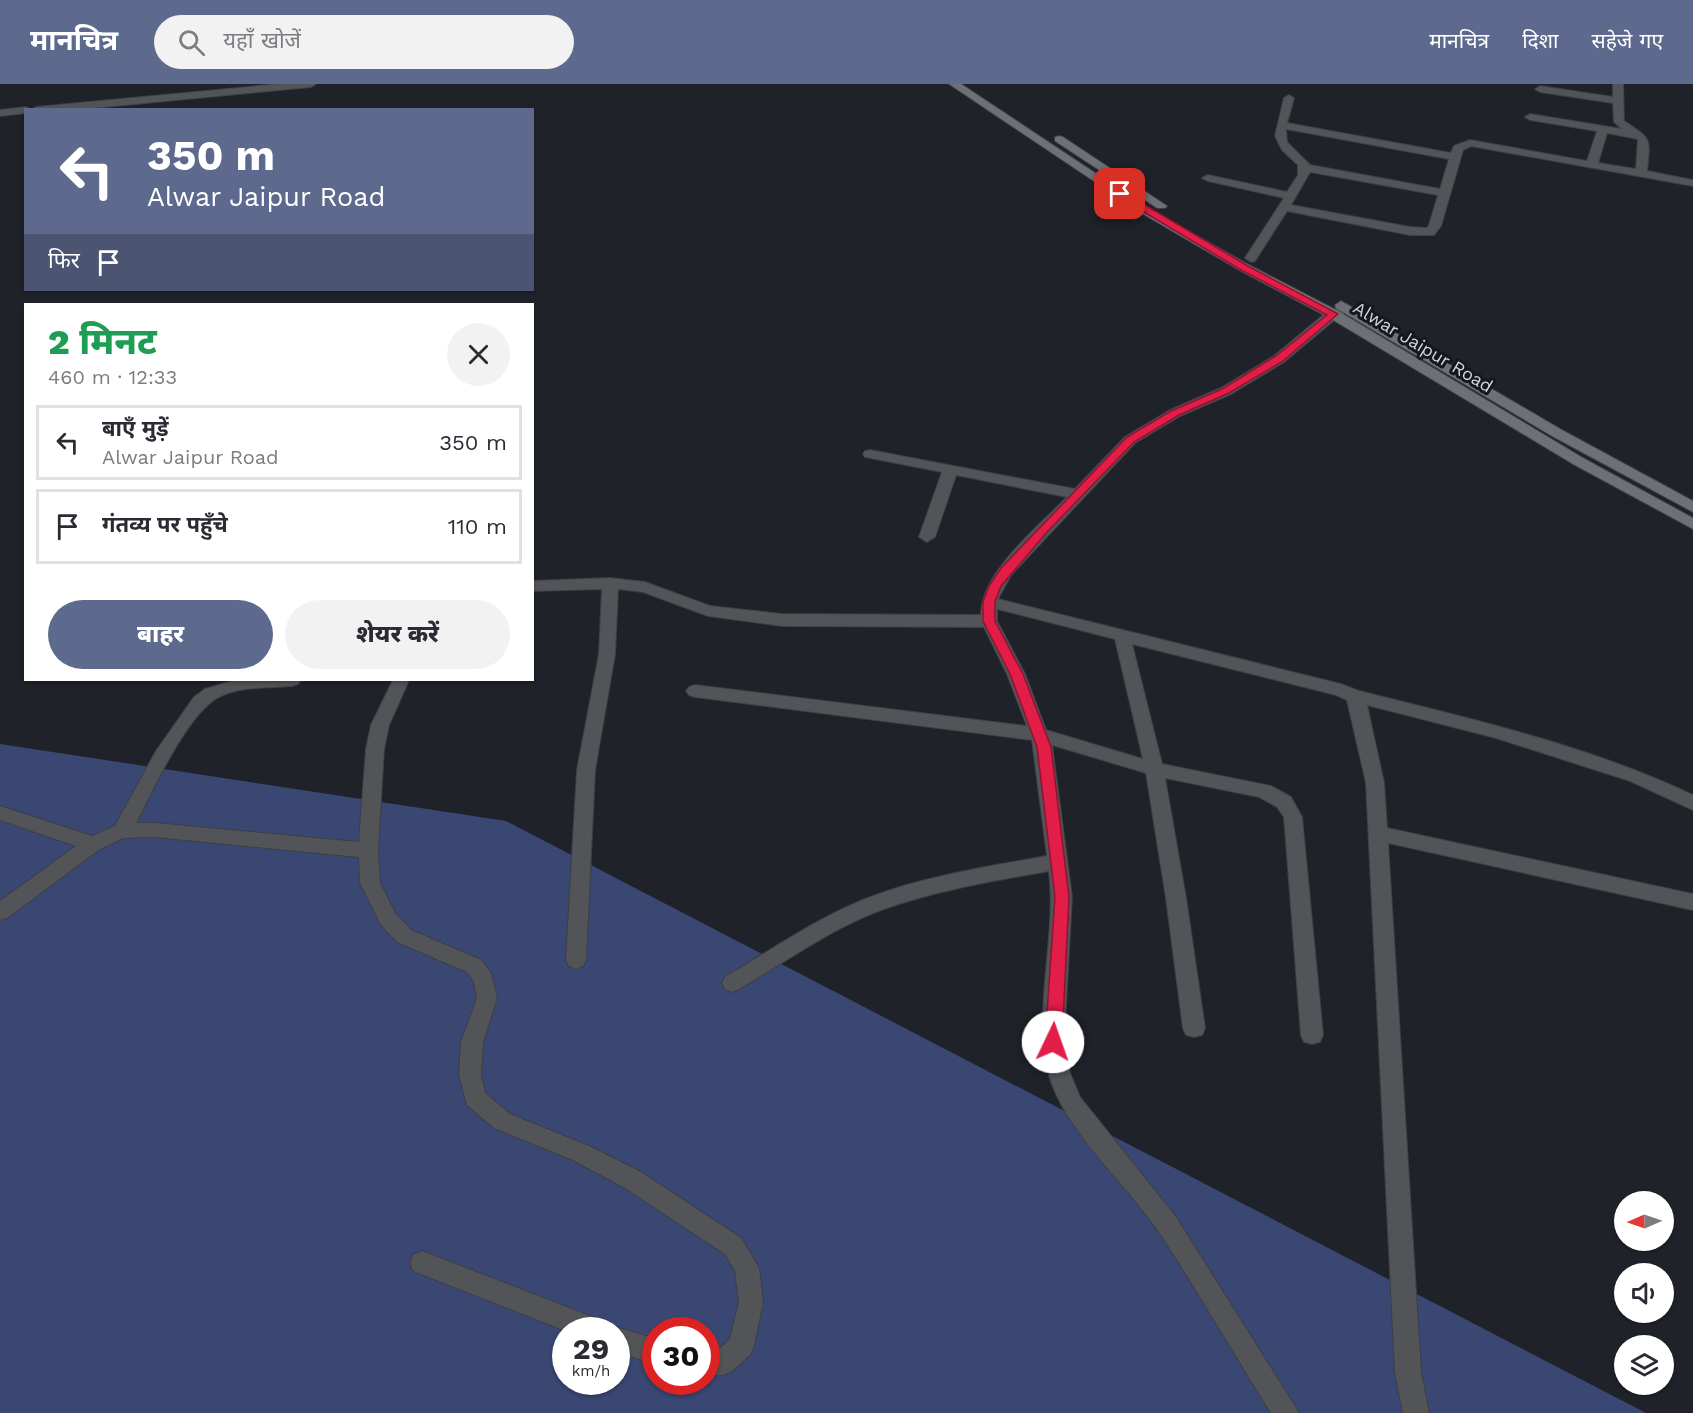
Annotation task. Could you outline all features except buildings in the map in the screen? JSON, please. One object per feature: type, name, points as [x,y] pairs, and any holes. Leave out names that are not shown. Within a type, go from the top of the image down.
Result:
[{"type":"main road","name":"Alwar Jaipur Road","points":[[954,84],[1147,212],[1245,268],[1340,311],[1578,461],[1693,524]]},
{"type":"main road","name":"Alwar Jaipur Road","points":[[975,84],[1158,204],[1340,311],[1693,507]]},
{"type":"street","points":[[57,108],[311,84]]},
{"type":"street","points":[[1618,84],[1619,122],[1644,141],[1641,174]]},
{"type":"street","points":[[1540,89],[1618,101]]},
{"type":"street","points":[[1251,258],[1304,176],[1304,164],[1282,146],[1279,137],[1288,98]]},
{"type":"street","points":[[0,113],[24,110]]},
{"type":"street","points":[[1530,117],[1635,134]]},
{"type":"street","points":[[1282,125],[1455,157]]},
{"type":"street","points":[[1592,164],[1603,129]]},
{"type":"street","points":[[1282,207],[1424,233],[1430,232],[1435,226],[1458,148],[1470,143],[1693,183]]},
{"type":"street","points":[[1305,168],[1444,193]]},
{"type":"street","points":[[1208,178],[1290,196]]},
{"type":"street","points":[[1286,1413],[1168,1225],[1071,1103],[1059,1073],[1053,1042],[1062,897],[1044,747],[989,612],[995,586],[1005,571],[1130,440],[1175,413],[1226,391],[1280,359],[1340,311]]},
{"type":"street","points":[[870,454],[1077,494]]},
{"type":"street","points":[[927,537],[950,470]]},
{"type":"street","points":[[576,960],[586,770],[607,654],[610,583]]},
{"type":"street","points":[[534,586],[610,583],[645,587],[708,611],[743,617],[782,620],[989,612],[1122,635],[1498,732],[1615,769],[1664,787],[1693,803]]},
{"type":"street","points":[[1122,635],[1154,770],[1176,898],[1194,1028]]},
{"type":"street","points":[[122,831],[180,728],[194,705],[202,697],[230,686],[282,681]]},
{"type":"street","points":[[401,681],[381,725],[375,750],[368,850],[369,883],[388,919],[404,936],[474,966],[484,979],[488,998],[472,1042],[470,1075],[475,1098],[501,1121],[580,1153],[633,1180],[734,1246],[747,1268],[751,1302],[741,1346],[720,1362]]},
{"type":"street","points":[[695,691],[1038,734],[1154,770],[1264,791],[1284,802],[1293,818],[1312,1035]]},
{"type":"street","points":[[1354,696],[1359,707],[1375,783],[1408,1372],[1416,1413]]},
{"type":"street","points":[[0,813],[93,844]]},
{"type":"street","points":[[0,912],[93,844],[122,831],[155,830],[368,850]]},
{"type":"street","points":[[1377,833],[1693,902]]},
{"type":"street","points":[[732,983],[839,920],[879,902],[970,878],[1057,862]]},
{"type":"street","points":[[422,1263],[561,1317]]},
{"type":"shaded area","points":[[0,744],[506,821],[1646,1413],[0,1413]]},
{"type":"route","points":[[1053,1042],[1062,897],[1044,747],[1016,674],[989,621],[989,602],[995,586],[1005,571],[1130,440],[1175,413],[1226,391],[1280,359],[1333,314],[1245,268],[1120,194]]}]
